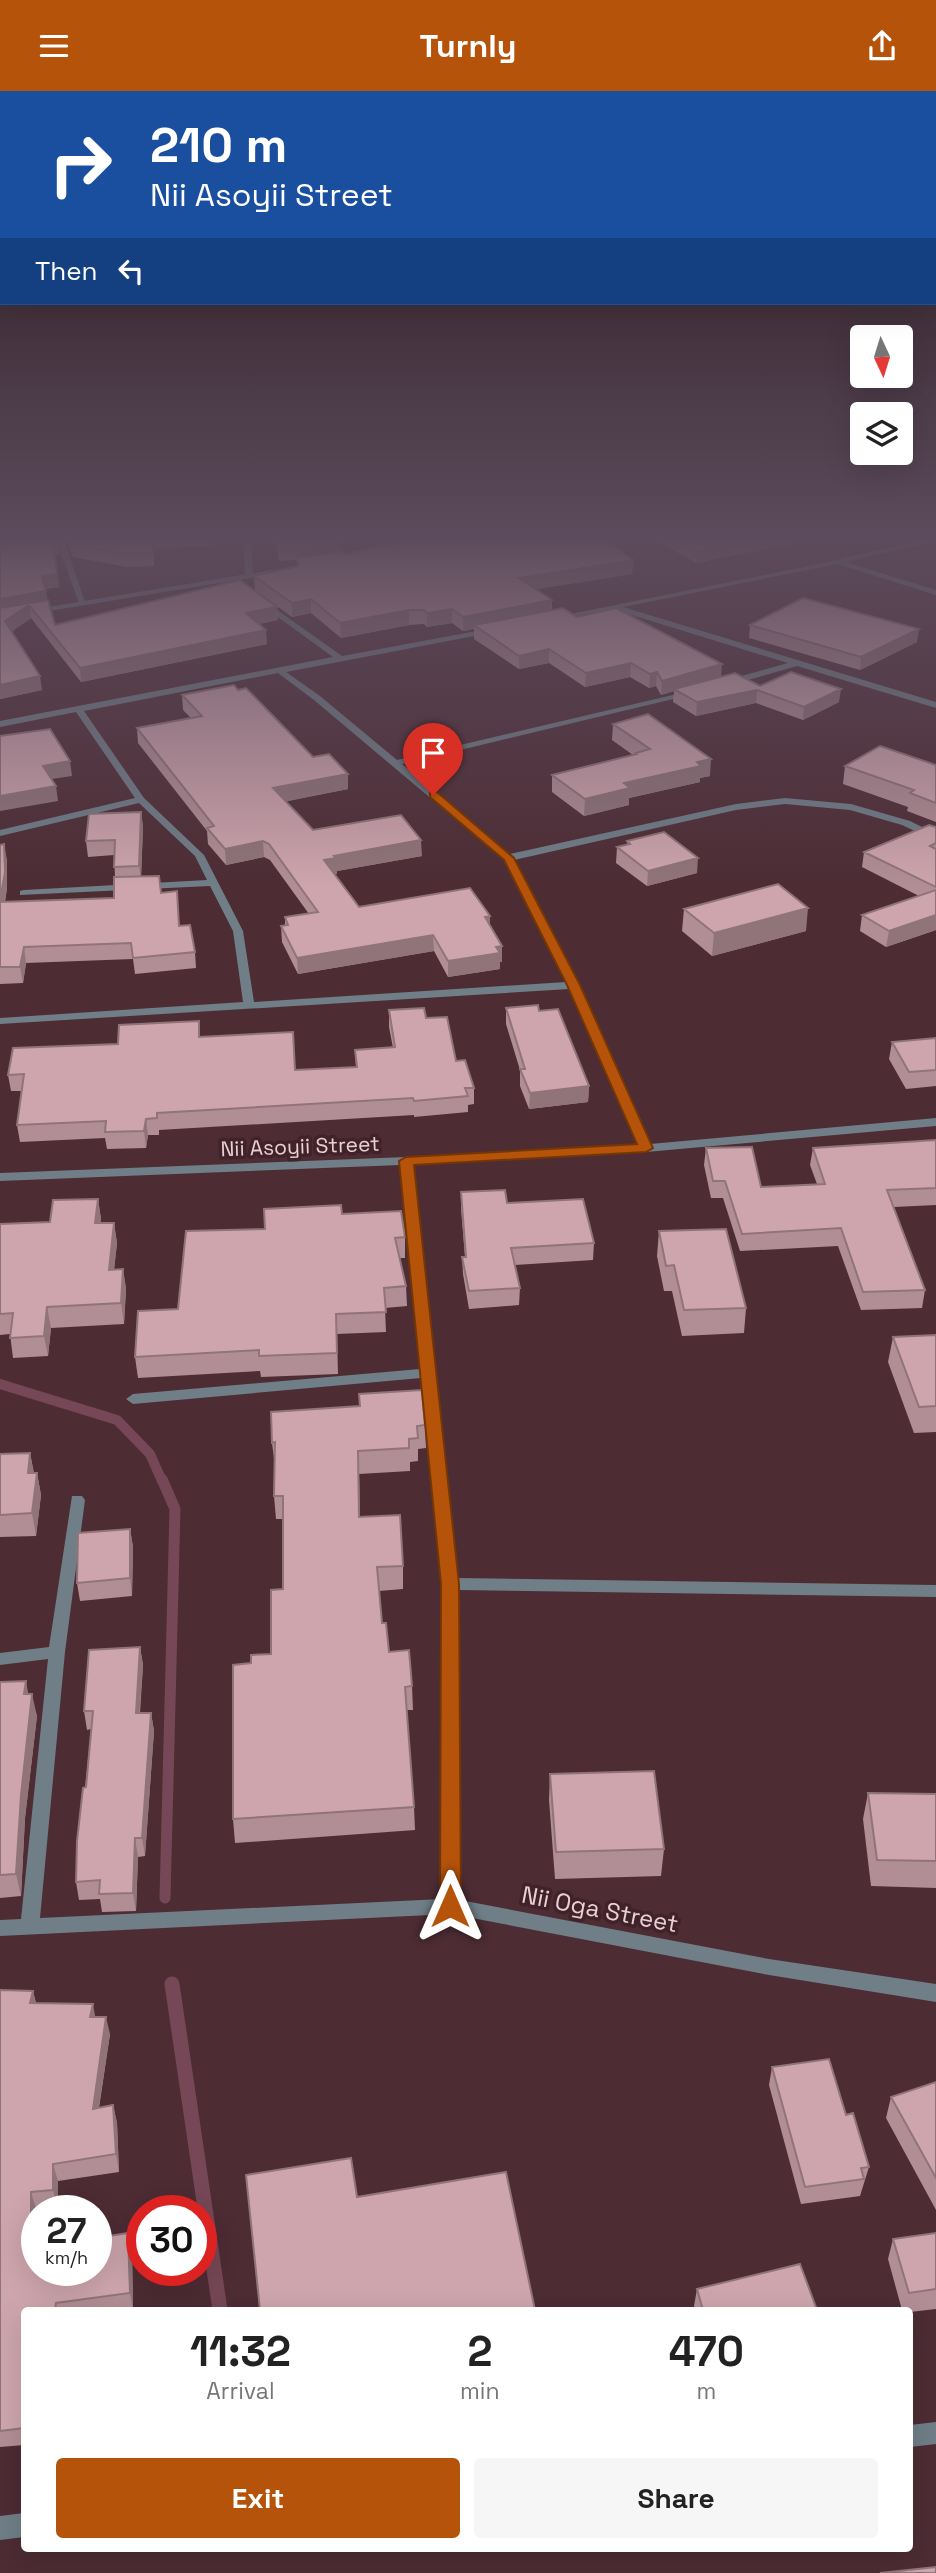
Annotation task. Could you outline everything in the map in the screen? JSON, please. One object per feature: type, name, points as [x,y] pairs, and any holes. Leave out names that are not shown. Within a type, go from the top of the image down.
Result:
[{"type":"street","points":[[337,656],[341,659]]},
{"type":"street","points":[[0,724],[80,711],[358,656]]},
{"type":"street","points":[[773,656],[936,705]]},
{"type":"street","points":[[719,685],[797,663]]},
{"type":"street","points":[[281,672],[396,763],[509,858],[573,985],[646,1148]]},
{"type":"street","points":[[396,763],[601,716],[706,688]]},
{"type":"street","points":[[80,711],[141,800],[199,855],[239,932],[249,1006]]},
{"type":"street","points":[[0,833],[141,800]]},
{"type":"street","points":[[509,858],[736,807],[785,801],[852,807],[906,823],[936,838]]},
{"type":"street","points":[[24,893],[215,883]]},
{"type":"street","points":[[0,1021],[573,985]]},
{"type":"street","name":"Nii Asoyii Street","points":[[0,1177],[406,1161],[646,1148],[936,1122]]},
{"type":"street","points":[[406,1161],[450,1584],[450,1906]]},
{"type":"street","points":[[133,1399],[428,1373]]},
{"type":"street","points":[[30,1925],[57,1652],[77,1500]]},
{"type":"street","points":[[450,1584],[936,1591]]},
{"type":"street","points":[[0,1658],[57,1652]]},
{"type":"street","name":"Nii Oga Street","points":[[0,1929],[30,1925],[450,1906],[769,1967],[936,1993]]},
{"type":"street","points":[[913,2436],[936,2433]]},
{"type":"street","points":[[0,2528],[21,2525]]},
{"type":"building","points":[[0,656],[27,656],[40,676],[0,685]]},
{"type":"building","points":[[70,656],[140,656],[80,668]]},
{"type":"building","points":[[560,656],[707,656],[722,664],[662,681],[657,672],[650,674],[631,663],[586,673]]},
{"type":"building","points":[[791,672],[841,689],[804,707],[757,690],[697,702],[674,689],[735,673],[760,686]]},
{"type":"building","points":[[234,685],[238,690],[246,688],[313,757],[329,754],[348,774],[273,788],[313,830],[401,815],[421,840],[324,860],[359,907],[470,888],[490,916],[485,917],[502,946],[496,947],[500,953],[448,961],[433,935],[297,958],[281,926],[288,925],[285,917],[318,912],[269,844],[263,841],[225,849],[207,828],[214,826],[137,728],[202,716],[182,695]]},
{"type":"building","points":[[648,714],[711,759],[697,762],[701,766],[624,783],[630,788],[585,799],[552,775],[650,749],[613,724]]},
{"type":"building","points":[[50,729],[70,761],[43,766],[56,786],[0,796],[0,736]]},
{"type":"building","points":[[880,746],[936,765],[936,803],[910,793],[914,790],[845,766]]},
{"type":"building","points":[[141,812],[139,866],[114,867],[115,840],[86,841],[89,814]]},
{"type":"building","points":[[929,825],[936,827],[936,843],[930,846],[936,849],[936,887],[864,852]]},
{"type":"building","points":[[664,832],[698,858],[648,871],[617,847],[630,844],[627,841]]},
{"type":"building","points":[[4,844],[5,872],[0,900],[0,845]]},
{"type":"building","points":[[159,876],[161,893],[177,891],[179,926],[190,925],[195,952],[133,958],[131,943],[24,947],[20,967],[0,967],[0,902],[114,898],[114,877]]},
{"type":"building","points":[[778,884],[808,908],[714,933],[684,909]]},
{"type":"building","points":[[936,890],[936,915],[889,931],[862,915]]},
{"type":"building","points":[[538,1005],[539,1011],[558,1009],[589,1086],[530,1093],[520,1069],[525,1069],[506,1008]]},
{"type":"building","points":[[424,1008],[426,1018],[447,1017],[456,1061],[465,1060],[474,1088],[465,1088],[468,1096],[157,1113],[157,1118],[146,1119],[144,1131],[105,1132],[106,1121],[17,1125],[24,1074],[8,1075],[13,1048],[118,1044],[119,1025],[199,1021],[199,1037],[293,1032],[295,1070],[357,1067],[355,1050],[395,1047],[389,1010]]},
{"type":"building","points":[[936,1038],[936,1070],[909,1072],[892,1042]]},
{"type":"building","points":[[936,1140],[936,1188],[887,1190],[925,1290],[863,1292],[841,1228],[742,1234],[725,1181],[713,1181],[706,1148],[752,1147],[761,1187],[825,1184],[813,1148]]},
{"type":"building","points":[[505,1190],[507,1203],[583,1199],[594,1243],[511,1248],[520,1288],[469,1291],[462,1257],[466,1257],[461,1192]]},
{"type":"building","points":[[98,1199],[95,1223],[114,1223],[109,1270],[123,1269],[121,1303],[47,1307],[44,1336],[10,1338],[13,1313],[0,1314],[0,1224],[50,1222],[53,1200]]},
{"type":"building","points":[[341,1205],[342,1214],[401,1211],[405,1237],[395,1238],[406,1286],[384,1288],[386,1312],[336,1314],[337,1353],[259,1356],[259,1350],[135,1357],[138,1311],[178,1309],[186,1231],[265,1229],[264,1209]]},
{"type":"building","points":[[726,1229],[746,1308],[684,1310],[674,1265],[666,1266],[659,1231]]},
{"type":"building","points":[[936,1335],[936,1406],[919,1407],[893,1337]]},
{"type":"building","points":[[422,1390],[425,1425],[417,1426],[418,1438],[409,1439],[409,1448],[358,1451],[359,1517],[400,1515],[403,1566],[377,1567],[382,1623],[386,1623],[389,1652],[409,1650],[412,1686],[405,1687],[414,1807],[233,1819],[233,1665],[251,1663],[251,1655],[271,1654],[271,1590],[283,1589],[283,1496],[274,1496],[275,1442],[272,1443],[271,1412],[360,1406],[359,1394]]},
{"type":"building","points":[[30,1453],[28,1473],[37,1473],[32,1513],[0,1515],[0,1454]]},
{"type":"building","points":[[130,1529],[130,1578],[77,1583],[78,1533]]},
{"type":"building","points":[[140,1647],[136,1713],[151,1713],[142,1838],[135,1838],[133,1893],[99,1894],[100,1880],[76,1882],[77,1841],[83,1788],[86,1787],[93,1711],[84,1711],[89,1650]]},
{"type":"building","points":[[26,1681],[24,1694],[32,1694],[16,1874],[0,1875],[0,1682]]},
{"type":"building","points":[[654,1771],[664,1849],[556,1852],[550,1774]]},
{"type":"building","points":[[868,1793],[936,1794],[936,1861],[877,1860]]},
{"type":"building","points":[[0,1990],[33,1991],[30,2003],[93,2004],[90,2017],[106,2017],[93,2109],[113,2105],[116,2154],[53,2164],[53,2190],[21,2195],[21,2286],[112,2286],[112,2236],[126,2233],[126,2286],[130,2286],[130,2293],[56,2303],[55,2307],[21,2307],[21,2428],[0,2431]]},
{"type":"building","points":[[829,2059],[846,2115],[853,2113],[869,2167],[861,2168],[864,2179],[805,2187],[772,2067]]},
{"type":"building","points":[[936,2082],[936,2178],[891,2097]]},
{"type":"building","points":[[351,2158],[357,2197],[506,2172],[534,2307],[260,2307],[246,2175]]},
{"type":"building","points":[[936,2233],[936,2289],[909,2293],[893,2239]]},
{"type":"building","points":[[800,2264],[816,2307],[702,2307],[697,2289]]},
{"type":"building","points":[[936,2567],[936,2573],[880,2573]]},
{"type":"waterway","points":[[0,1384],[117,1420],[150,1454],[162,1481]]},
{"type":"waterway","points":[[162,1479],[175,1509],[165,1898]]},
{"type":"waterway","points":[[172,1984],[220,2307]]},
{"type":"route","points":[[433,795],[509,858],[573,985],[646,1148],[406,1161],[450,1584],[450,1906]]}]
